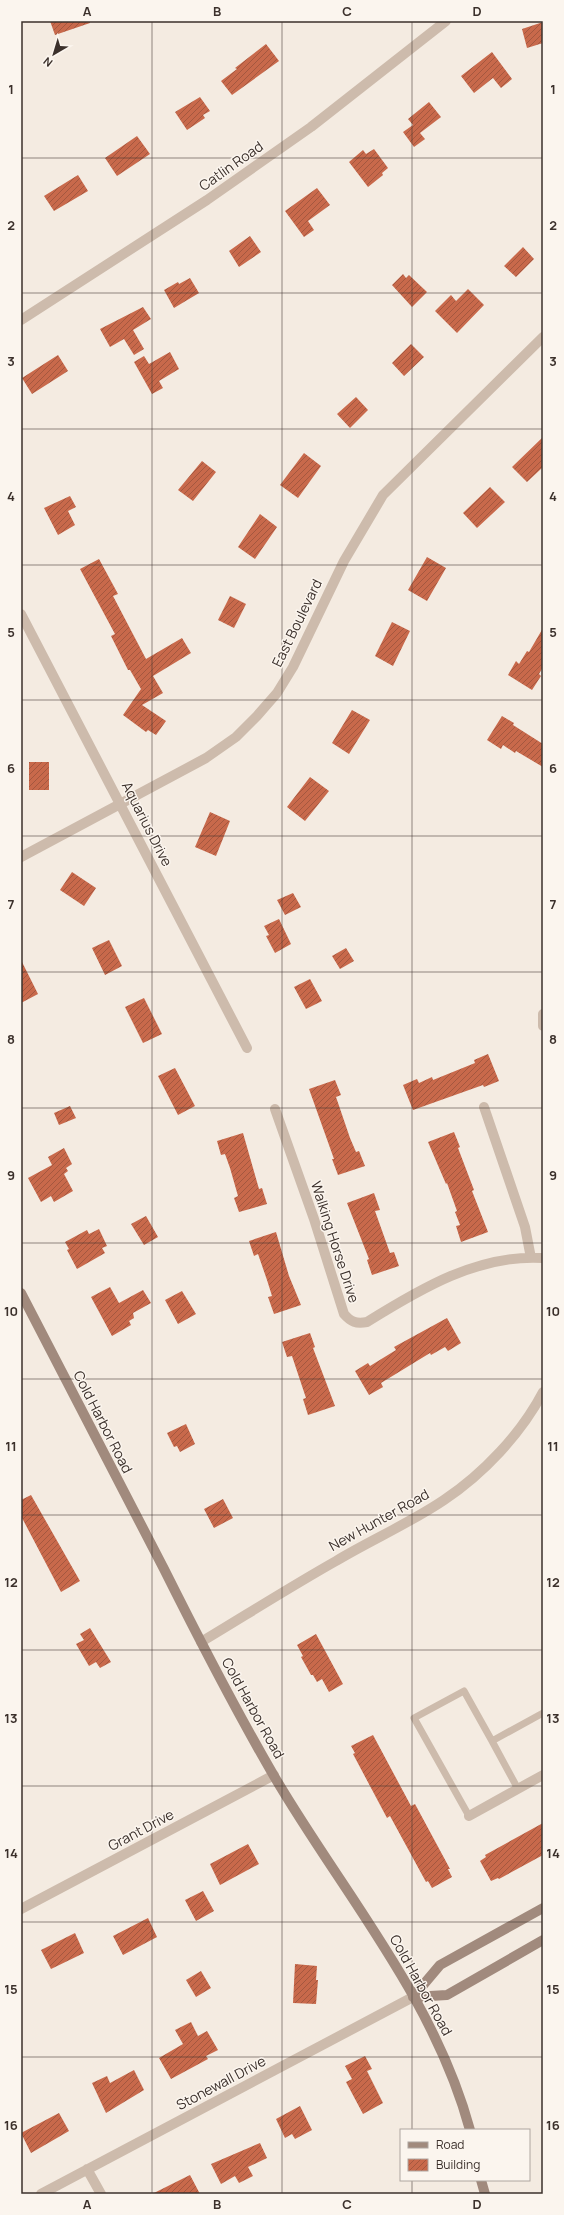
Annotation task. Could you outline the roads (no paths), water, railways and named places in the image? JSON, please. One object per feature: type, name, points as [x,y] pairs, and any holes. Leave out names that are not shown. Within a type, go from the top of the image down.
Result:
[{"type":"main road","name":"Cold Harbor Road","points":[[21,1293],[201,1642],[274,1776],[332,1869],[396,1964],[414,1997],[442,2053],[459,2094],[470,2129]]},
{"type":"main road","points":[[414,1997],[440,1965],[543,1908]]},
{"type":"main road","points":[[414,1997],[447,1995],[543,1940]]},
{"type":"main road","points":[[481,2181],[485,2194]]},
{"type":"street","name":"Catlin Road","points":[[21,320],[207,200],[311,127],[446,21]]},
{"type":"street","name":"East Boulevard","points":[[21,857],[206,758],[236,737],[277,693],[293,667],[344,561],[383,495],[543,337]]},
{"type":"street","name":"Aquarius Drive","points":[[21,614],[247,1048]]},
{"type":"street","points":[[543,1014],[543,1026]]},
{"type":"street","points":[[484,1107],[525,1227],[531,1258]]},
{"type":"street","name":"Walking Horse Drive","points":[[275,1109],[314,1219],[344,1314],[350,1321],[358,1324],[367,1322],[421,1291],[466,1269],[502,1260],[543,1258]]},
{"type":"street","name":"New Hunter Road","points":[[201,1642],[334,1561],[444,1500],[472,1478],[498,1453],[521,1426],[543,1392]]},
{"type":"street","points":[[469,1816],[543,1775]]},
{"type":"street","name":"Grant Drive","points":[[21,1909],[274,1776]]},
{"type":"street","name":"Stonewall Drive","points":[[41,2194],[414,1997]]},
{"type":"street","points":[[87,2169],[101,2194]]},
{"type":"lane","points":[[469,1816],[414,1718],[464,1691],[518,1789]]},
{"type":"lane","points":[[492,1741],[543,1713]]}]
